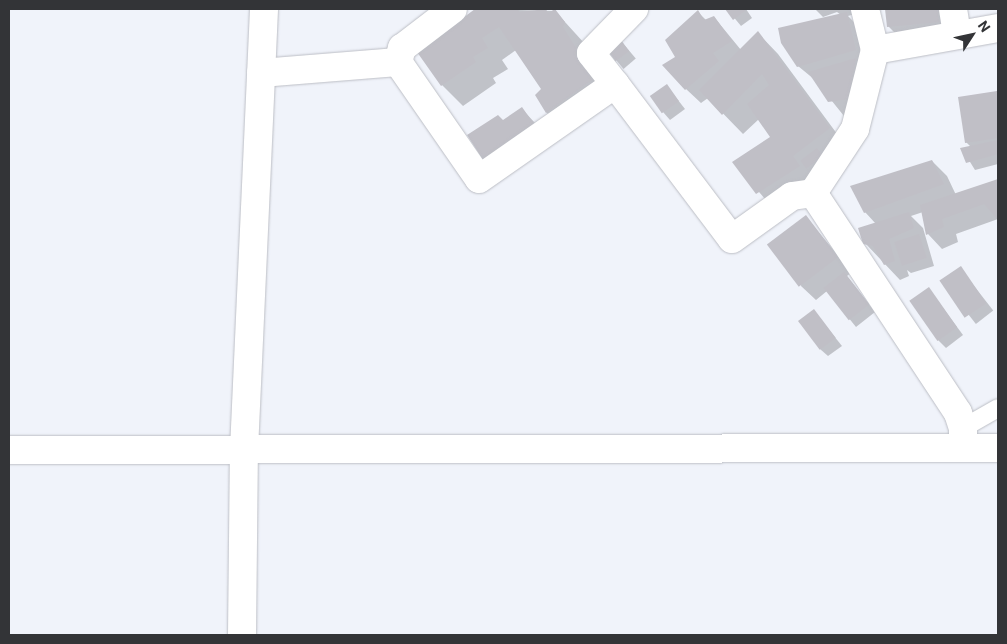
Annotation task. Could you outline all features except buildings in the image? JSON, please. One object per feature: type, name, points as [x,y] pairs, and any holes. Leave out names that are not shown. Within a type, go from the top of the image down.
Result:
[{"type":"street","points":[[242,635],[244,450],[264,9]]},
{"type":"street","points":[[398,62],[402,48],[453,9]]},
{"type":"street","points":[[634,9],[591,53],[732,239],[792,196],[813,193],[855,129],[875,50],[865,9]]},
{"type":"street","points":[[953,9],[957,35]]},
{"type":"street","points":[[875,50],[998,28]]},
{"type":"street","points":[[261,74],[398,62]]},
{"type":"street","points":[[398,62],[479,179],[615,84]]},
{"type":"street","points":[[813,193],[958,413],[963,438]]},
{"type":"street","points":[[9,450],[244,450],[963,438],[998,448]]},
{"type":"lane","points":[[963,438],[998,408]]}]
